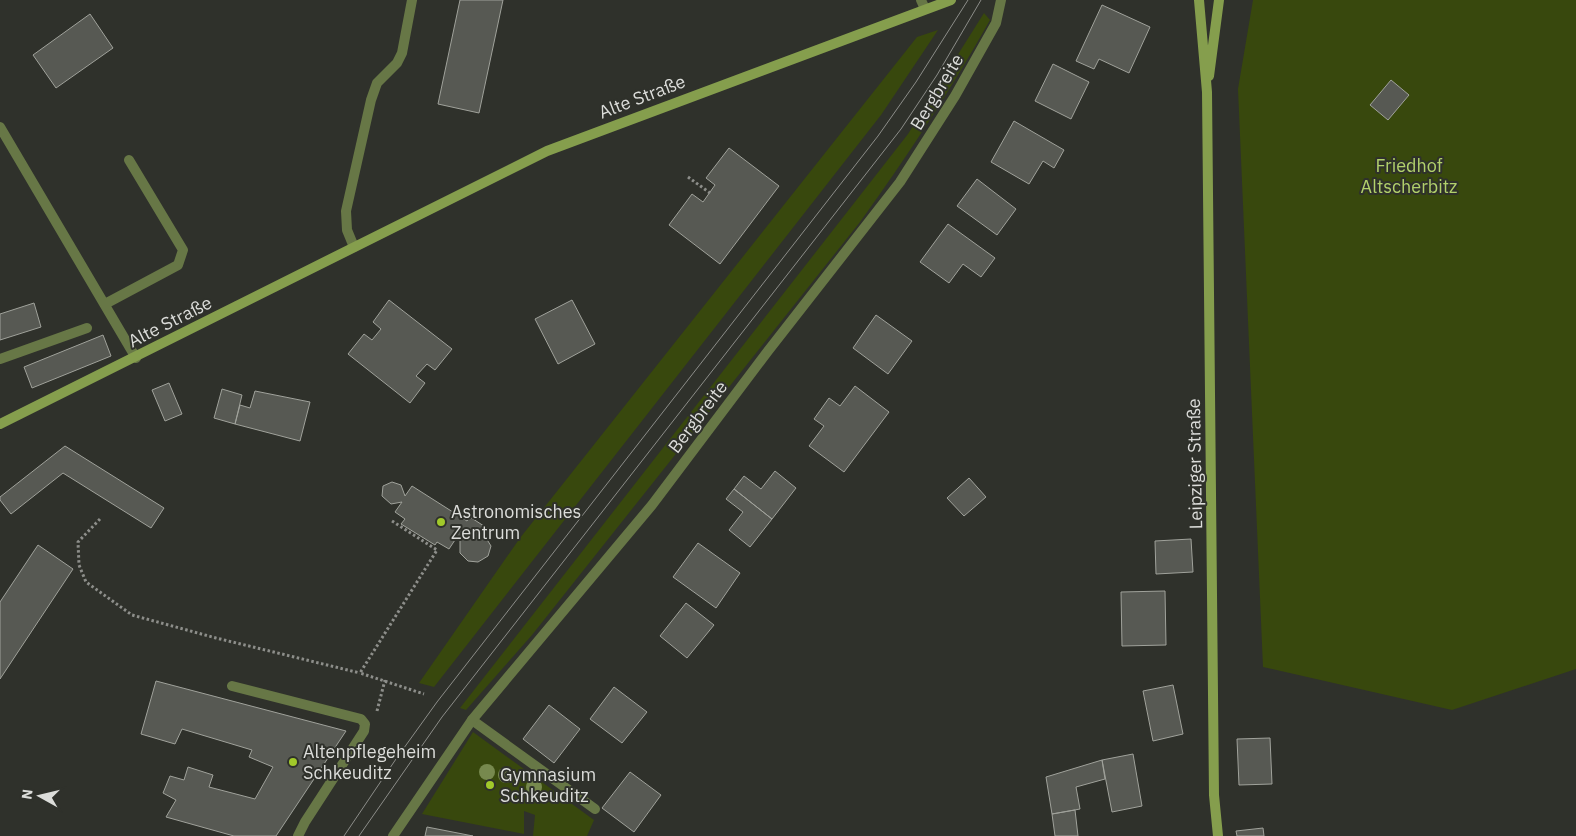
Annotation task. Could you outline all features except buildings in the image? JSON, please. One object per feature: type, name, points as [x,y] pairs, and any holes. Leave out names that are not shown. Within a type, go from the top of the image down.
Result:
[{"type":"street","points":[[354,247],[346,230],[346,211],[370,100],[377,83],[396,63],[402,53],[412,0]]},
{"type":"street","name":"Alte Straße","points":[[0,424],[136,358],[547,151],[923,5],[951,0]]},
{"type":"street","name":"Bergbreite","points":[[393,836],[472,720],[652,505],[768,351],[900,182],[964,80],[996,23],[1001,0]]},
{"type":"street","name":"Leipziger Straße","points":[[1199,0],[1206,92],[1214,795],[1218,836]]},
{"type":"street","name":"Leipziger Straße","points":[[1206,92],[1219,0]]},
{"type":"street","points":[[0,127],[136,358]]},
{"type":"street","points":[[104,304],[178,265],[183,250],[129,160]]},
{"type":"street","points":[[0,359],[86,328]]},
{"type":"street","points":[[232,686],[361,719],[365,724],[364,731],[305,822],[298,836]]},
{"type":"street","points":[[472,720],[595,809]]},
{"type":"path","points":[[688,177],[710,193]]},
{"type":"path","points":[[100,519],[78,542],[79,565],[86,582],[132,615],[386,680],[424,694]]},
{"type":"path","points":[[360,673],[437,550],[392,521]]},
{"type":"path","points":[[381,694],[386,680]]},
{"type":"green space","name":"Friedhof Altscherbitz","points":[[1253,0],[1576,0],[1576,669],[1452,710],[1263,667],[1238,89]]},
{"type":"green space","points":[[984,13],[990,20],[975,46],[928,123],[860,222],[532,635],[466,710],[460,708],[908,134]]},
{"type":"green space","points":[[938,30],[881,115],[434,687],[419,683],[520,538],[917,37]]},
{"type":"green space","name":"Gymnasium Schkeuditz","points":[[473,732],[594,820],[587,836],[533,836],[535,815],[524,811],[524,834],[422,814]]},
{"type":"tram line","points":[[344,836],[437,702],[878,136],[916,82],[968,0]]},
{"type":"tram line","points":[[359,836],[442,717],[901,129],[937,75],[981,0]]},
{"type":"place","name":"Astronomisches Zentrum","points":[[441,522]]},
{"type":"place","name":"Altenpflegeheim Schkeuditz","points":[[293,762]]},
{"type":"place","name":"Gymnasium Schkeuditz","points":[[490,785]]}]
